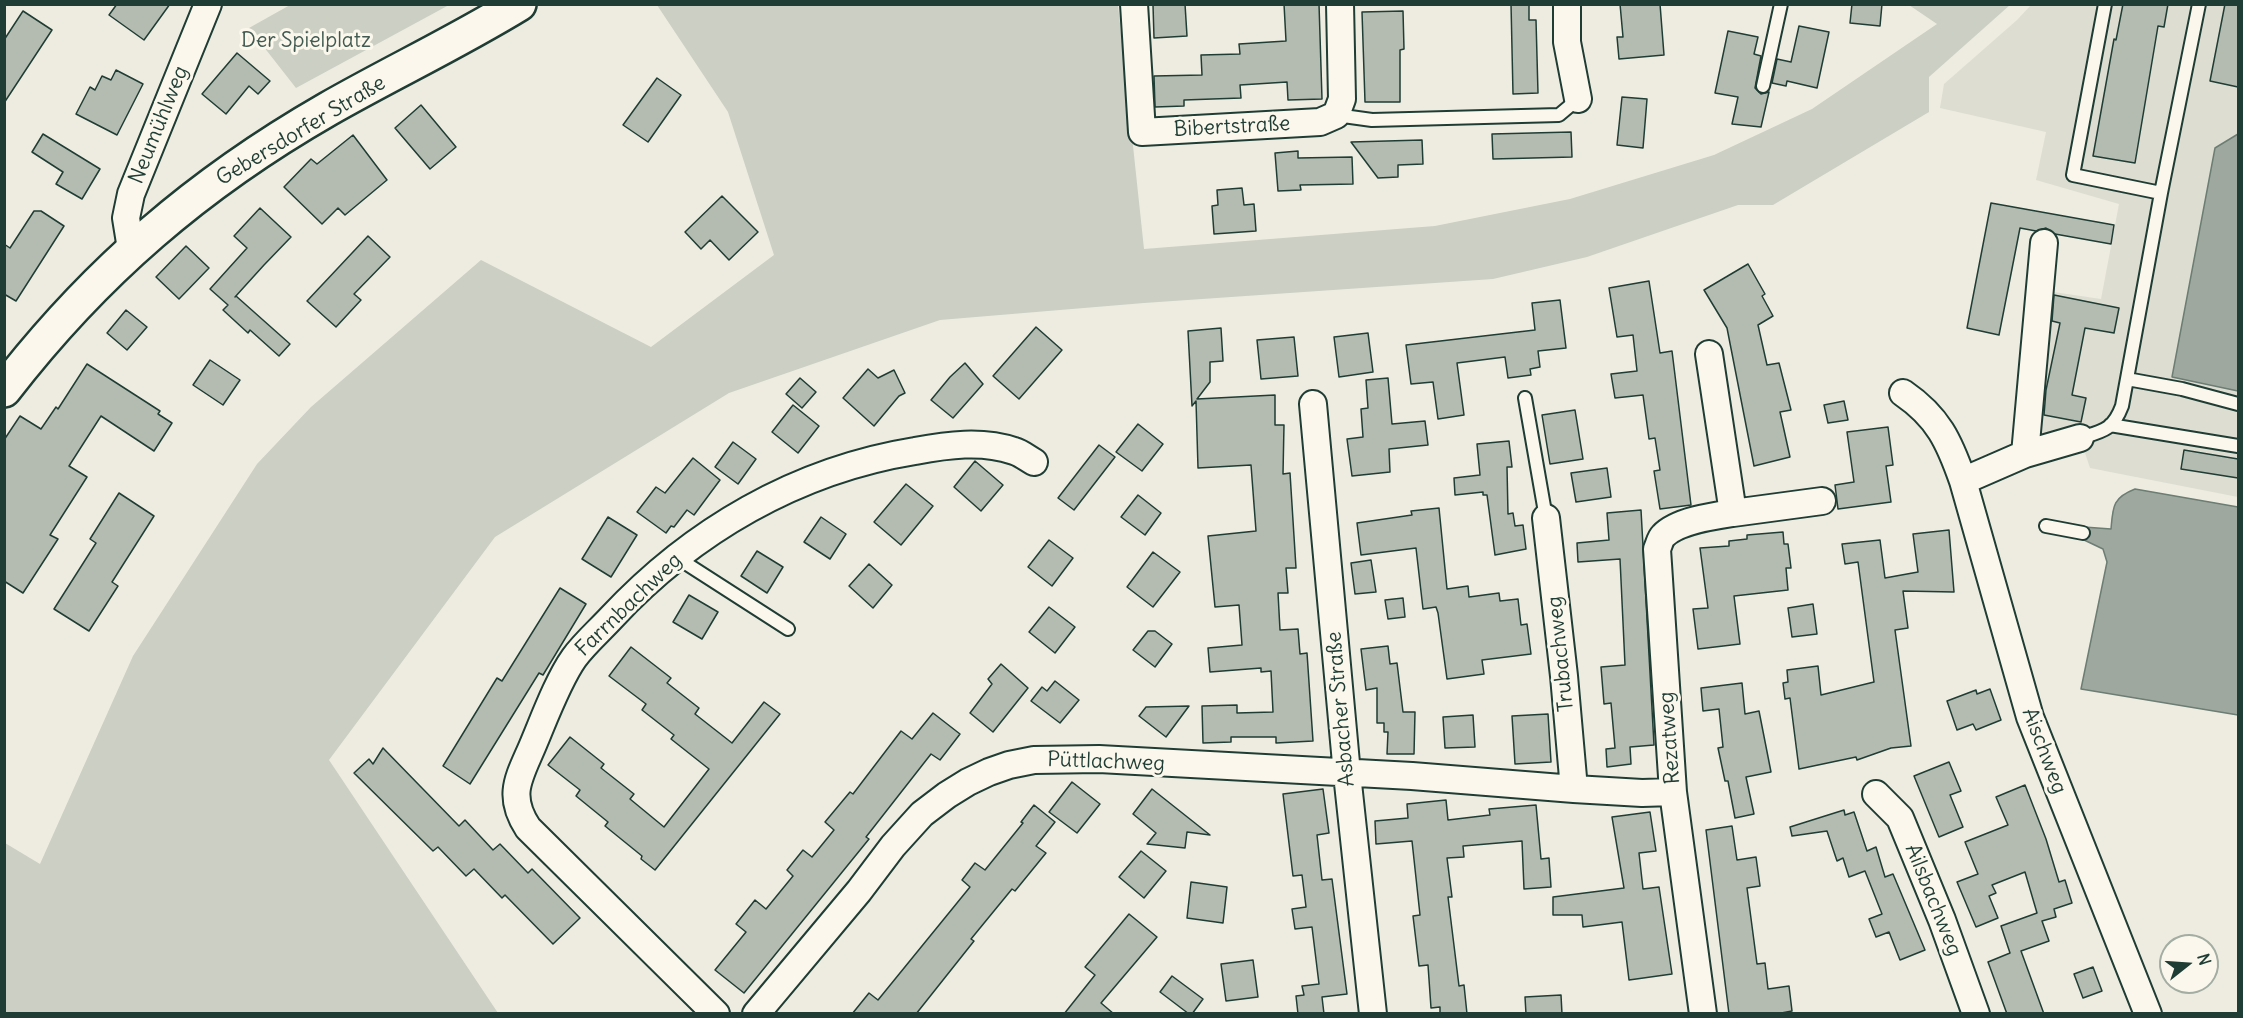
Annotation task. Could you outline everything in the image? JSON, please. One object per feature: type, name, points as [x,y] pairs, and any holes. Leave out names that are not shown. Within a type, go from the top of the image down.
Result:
[{"type":"main road","name":"Gebersdorfer Straße","points":[[4,390],[71,309],[131,249],[192,199],[275,141],[329,108],[466,36],[519,4]]},
{"type":"street","name":"Neumühlweg","points":[[131,249],[126,218],[131,194],[208,4]]},
{"type":"street","name":"Bibertstraße","points":[[1134,4],[1142,132],[1320,122],[1336,115]]},
{"type":"street","points":[[1336,115],[1342,99],[1340,4]]},
{"type":"street","points":[[1567,4],[1567,42],[1578,99]]},
{"type":"street","points":[[2025,454],[2044,243]]},
{"type":"street","points":[[1709,354],[1733,513]]},
{"type":"street","name":"Aischweg","points":[[1903,393],[1922,405],[1951,446],[2030,717],[2148,1014]]},
{"type":"street","name":"Asbacher Straße","points":[[1313,404],[1347,774],[1373,1014]]},
{"type":"street","points":[[1963,481],[2025,454],[2080,438]]},
{"type":"street","name":"Farrnbachweg","points":[[716,1014],[528,828],[522,818],[516,802],[516,788],[545,714],[574,658],[620,609],[676,557],[733,517],[765,500],[836,470],[864,461],[962,444],[1014,451],[1034,462]]},
{"type":"street","name":"Rezatweg","points":[[1703,1014],[1673,792],[1657,549],[1662,537],[1673,529],[1709,517],[1822,501]]},
{"type":"street","name":"Trubachweg","points":[[1546,518],[1574,789]]},
{"type":"street","name":"Püttlachweg","points":[[756,1014],[859,891],[893,846],[922,814],[947,795],[989,772],[1034,760],[1061,758],[1347,774]]},
{"type":"street","points":[[1347,774],[1412,776],[1642,793],[1673,792]]},
{"type":"street","name":"Ailsbachweg","points":[[1876,794],[1900,818],[1942,920],[1976,1014]]},
{"type":"lane","points":[[1763,86],[1781,4]]},
{"type":"lane","points":[[2105,4],[2073,175],[2161,193]]},
{"type":"lane","points":[[2080,438],[2104,430],[2117,420],[2122,406],[2199,4]]},
{"type":"lane","points":[[1336,115],[1372,120],[1559,116],[1578,99]]},
{"type":"lane","points":[[2127,379],[2182,389],[2238,404]]},
{"type":"lane","points":[[1525,398],[1546,518]]},
{"type":"lane","points":[[2110,425],[2238,446]]},
{"type":"lane","points":[[2046,526],[2083,533]]},
{"type":"lane","points":[[676,557],[788,629]]},
{"type":"shaded area","points":[[2031,5],[2238,5],[2238,134],[2215,148],[2172,377],[2238,391],[2238,497],[2090,468],[2080,438],[2030,434],[2047,291],[2101,299],[2119,204],[2036,180],[2046,132],[1940,108],[1944,84]]},
{"type":"shaded area","points":[[2238,134],[2238,391],[2172,377],[2215,148]]},
{"type":"shaded area","points":[[2135,489],[2238,507],[2238,715],[2081,689],[2107,562],[2103,549],[2082,539],[2084,527],[2111,529],[2115,504],[2127,492]]},
{"type":"green space","name":"Der Spielplatz","points":[[290,5],[449,5],[296,88],[249,28]]},
{"type":"green space","points":[[657,5],[1118,5],[1144,249],[1435,226],[1570,199],[1714,155],[1812,109],[1937,24],[1909,5],[2010,5],[1929,77],[1929,112],[1773,205],[1738,205],[1587,257],[1493,279],[1144,303],[940,320],[729,393],[495,537],[329,760],[498,1013],[5,1014],[5,843],[40,864],[133,656],[257,464],[311,407],[481,260],[651,347],[774,255],[728,112]]},
{"type":"building","points":[[117,4],[170,4],[144,40],[109,15]]},
{"type":"building","points":[[1185,4],[1187,36],[1154,38],[1153,5]]},
{"type":"building","points":[[1284,4],[1319,4],[1322,99],[1288,100],[1287,82],[1240,85],[1241,98],[1184,100],[1184,106],[1155,107],[1154,76],[1202,75],[1201,55],[1240,54],[1239,44],[1286,41]]},
{"type":"building","points":[[1511,4],[1529,4],[1529,20],[1536,20],[1538,93],[1513,94]]},
{"type":"building","points":[[1620,4],[1660,4],[1664,55],[1619,59],[1617,37],[1623,37]]},
{"type":"building","points":[[1852,4],[1882,4],[1880,26],[1850,23]]},
{"type":"building","points":[[2123,4],[2168,4],[2164,27],[2158,26],[2135,163],[2093,156],[2114,39],[2116,40]]},
{"type":"building","points":[[2225,4],[2238,4],[2238,87],[2210,81]]},
{"type":"building","points":[[23,11],[52,30],[4,103],[4,40]]},
{"type":"building","points":[[1403,11],[1404,49],[1400,50],[1400,102],[1365,102],[1362,12]]},
{"type":"building","points":[[1799,26],[1829,32],[1817,88],[1787,81],[1786,86],[1772,83],[1777,59],[1791,62]]},
{"type":"building","points":[[1728,31],[1758,37],[1754,54],[1761,56],[1755,88],[1761,94],[1769,92],[1761,127],[1732,124],[1738,97],[1715,93]]},
{"type":"building","points":[[237,53],[270,81],[258,94],[249,86],[226,114],[202,94]]},
{"type":"building","points":[[116,70],[143,84],[117,135],[76,114],[90,87],[95,90],[102,76],[111,80]]},
{"type":"building","points":[[657,78],[681,95],[648,142],[623,125]]},
{"type":"building","points":[[1622,97],[1647,99],[1643,148],[1617,145]]},
{"type":"building","points":[[421,105],[456,147],[430,169],[395,128]]},
{"type":"building","points":[[1571,132],[1572,157],[1493,159],[1492,134]]},
{"type":"building","points":[[43,134],[100,169],[82,199],[56,184],[63,172],[32,152]]},
{"type":"building","points":[[353,135],[387,180],[345,215],[338,208],[322,224],[284,187],[311,159],[317,164]]},
{"type":"building","points":[[1422,140],[1423,164],[1398,165],[1398,177],[1378,178],[1351,142]]},
{"type":"building","points":[[1298,151],[1298,158],[1352,157],[1353,184],[1300,185],[1301,190],[1278,191],[1275,153]]},
{"type":"building","points":[[1242,188],[1244,205],[1254,204],[1256,231],[1214,234],[1212,206],[1218,205],[1217,190]]},
{"type":"building","points":[[722,196],[758,232],[729,260],[710,240],[701,249],[685,232]]},
{"type":"building","points":[[1991,203],[2114,225],[2111,244],[2055,234],[2046,228],[2036,231],[2020,228],[1999,335],[1967,328]]},
{"type":"building","points":[[260,208],[291,237],[235,297],[290,344],[279,356],[250,330],[248,333],[223,310],[228,305],[210,289],[247,248],[234,236]]},
{"type":"building","points":[[34,211],[41,211],[64,226],[16,301],[4,294],[4,244],[10,248]]},
{"type":"building","points":[[368,236],[390,257],[354,294],[361,300],[336,327],[307,301]]},
{"type":"building","points":[[186,246],[209,268],[179,299],[156,277]]},
{"type":"building","points":[[1748,264],[1765,294],[1762,296],[1773,316],[1758,325],[1767,365],[1779,363],[1791,410],[1780,412],[1790,457],[1754,466],[1727,328],[1704,290]]},
{"type":"building","points":[[1649,281],[1660,353],[1672,351],[1691,505],[1660,509],[1654,471],[1660,470],[1655,438],[1649,439],[1643,395],[1615,398],[1611,374],[1637,371],[1633,335],[1617,337],[1609,288]]},
{"type":"building","points":[[2054,295],[2119,308],[2114,333],[2085,328],[2072,395],[2086,398],[2081,422],[2044,415],[2046,390],[2060,323],[2052,321]]},
{"type":"building","points":[[1560,300],[1566,348],[1538,351],[1540,367],[1530,369],[1531,375],[1508,378],[1505,357],[1457,363],[1464,415],[1438,419],[1433,382],[1411,384],[1406,345],[1535,330],[1532,303]]},
{"type":"building","points":[[126,310],[147,327],[127,350],[107,333]]},
{"type":"building","points":[[1036,327],[1062,350],[1019,399],[993,376]]},
{"type":"building","points":[[1221,328],[1223,361],[1210,362],[1210,382],[1197,399],[1275,395],[1275,425],[1284,425],[1283,474],[1290,473],[1296,568],[1286,568],[1288,593],[1278,593],[1280,630],[1298,629],[1300,654],[1307,653],[1313,741],[1276,743],[1276,737],[1231,737],[1231,742],[1203,743],[1202,706],[1237,705],[1237,713],[1273,712],[1271,671],[1261,672],[1261,668],[1210,672],[1208,648],[1242,645],[1239,605],[1215,607],[1208,536],[1256,531],[1251,465],[1198,468],[1196,401],[1192,406],[1188,331]]},
{"type":"building","points":[[1368,333],[1373,372],[1339,377],[1334,337]]},
{"type":"building","points":[[1294,337],[1298,376],[1261,379],[1257,340]]},
{"type":"building","points":[[210,360],[240,380],[223,405],[193,385]]},
{"type":"building","points":[[965,363],[983,384],[953,418],[931,400]]},
{"type":"building","points":[[87,364],[160,411],[158,414],[172,423],[154,451],[101,416],[69,466],[87,477],[50,535],[58,539],[23,593],[4,581],[4,440],[20,416],[41,429],[56,407],[58,409]]},
{"type":"building","points":[[868,369],[878,378],[894,370],[905,393],[899,396],[874,426],[843,398]]},
{"type":"building","points":[[800,378],[816,392],[802,408],[786,394]]},
{"type":"building","points":[[1388,378],[1392,424],[1425,421],[1428,445],[1389,449],[1390,472],[1352,476],[1347,439],[1363,437],[1361,409],[1368,408],[1366,380]]},
{"type":"building","points":[[1844,401],[1848,420],[1828,423],[1824,405]]},
{"type":"building","points":[[793,405],[819,426],[798,453],[772,432]]},
{"type":"building","points":[[1575,410],[1583,459],[1550,464],[1542,415]]},
{"type":"building","points":[[1138,424],[1163,444],[1142,471],[1116,452]]},
{"type":"building","points":[[1888,427],[1893,465],[1886,466],[1891,502],[1838,509],[1835,485],[1854,482],[1847,432]]},
{"type":"building","points":[[1509,441],[1512,467],[1507,467],[1508,514],[1513,513],[1515,526],[1523,525],[1526,549],[1495,555],[1487,495],[1483,495],[1483,492],[1455,495],[1454,478],[1480,475],[1477,444]]},
{"type":"building","points":[[733,442],[756,459],[738,484],[715,467]]},
{"type":"building","points":[[1099,445],[1115,457],[1074,510],[1058,498]]},
{"type":"building","points":[[2184,450],[2238,459],[2238,478],[2181,469]]},
{"type":"building","points":[[693,458],[720,480],[694,515],[687,510],[674,527],[671,526],[666,533],[637,512],[656,487],[665,493]]},
{"type":"building","points":[[975,461],[1003,485],[981,511],[954,487]]},
{"type":"building","points":[[1607,468],[1611,497],[1576,502],[1571,473]]},
{"type":"building","points":[[906,484],[933,506],[901,545],[874,522]]},
{"type":"building","points":[[119,493],[154,516],[112,582],[118,586],[89,631],[54,609],[96,543],[90,539]]},
{"type":"building","points":[[1138,495],[1161,513],[1145,535],[1121,517]]},
{"type":"building","points":[[1439,508],[1447,589],[1468,586],[1469,597],[1499,593],[1500,601],[1518,599],[1521,625],[1527,624],[1531,654],[1482,660],[1484,674],[1447,679],[1436,607],[1423,609],[1416,548],[1361,555],[1357,523],[1412,515],[1411,511]]},
{"type":"building","points":[[1641,510],[1654,745],[1630,747],[1631,764],[1607,767],[1606,749],[1615,748],[1611,703],[1604,704],[1601,667],[1625,665],[1620,559],[1578,562],[1577,543],[1609,540],[1607,513]]},
{"type":"building","points":[[608,517],[637,535],[611,577],[582,559]]},
{"type":"building","points":[[821,517],[846,534],[830,559],[804,542]]},
{"type":"building","points":[[1949,530],[1954,592],[1903,591],[1908,628],[1895,630],[1911,746],[1891,748],[1857,760],[1856,757],[1799,769],[1790,698],[1785,699],[1783,683],[1788,682],[1787,670],[1818,666],[1821,695],[1874,682],[1858,562],[1845,564],[1842,544],[1880,540],[1885,578],[1918,572],[1913,534]]},
{"type":"building","points":[[1783,532],[1784,544],[1788,544],[1791,568],[1786,568],[1788,590],[1734,596],[1740,644],[1698,649],[1693,609],[1708,608],[1700,548],[1729,546],[1729,541],[1747,539],[1747,535]]},
{"type":"building","points":[[1049,540],[1073,558],[1052,586],[1028,567]]},
{"type":"building","points":[[757,551],[783,567],[767,593],[741,576]]},
{"type":"building","points":[[1153,552],[1180,572],[1153,607],[1127,587]]},
{"type":"building","points":[[1371,560],[1376,592],[1355,594],[1351,563]]},
{"type":"building","points":[[869,564],[892,585],[873,608],[849,586]]},
{"type":"building","points":[[560,588],[586,604],[543,675],[539,673],[470,784],[443,766],[497,678],[502,681]]},
{"type":"building","points":[[689,595],[718,612],[702,639],[673,622]]},
{"type":"building","points":[[1403,598],[1405,617],[1388,619],[1385,600]]},
{"type":"building","points":[[1813,604],[1817,634],[1792,637],[1788,608]]},
{"type":"building","points":[[1049,607],[1075,627],[1055,653],[1029,632]]},
{"type":"building","points":[[1148,631],[1155,631],[1172,644],[1155,667],[1133,650]]},
{"type":"building","points":[[1388,646],[1390,664],[1397,663],[1403,712],[1415,712],[1414,754],[1387,754],[1388,732],[1384,732],[1384,723],[1377,723],[1377,688],[1366,690],[1361,649]]},
{"type":"building","points":[[631,647],[671,678],[667,683],[699,708],[695,714],[732,743],[764,702],[780,714],[655,870],[641,859],[642,856],[605,826],[608,822],[576,796],[580,790],[548,765],[570,737],[604,764],[601,768],[634,794],[630,799],[664,827],[709,769],[671,739],[674,735],[642,710],[646,704],[609,676]]},
{"type":"building","points":[[1001,664],[1028,688],[993,732],[970,713],[992,684],[988,679]]},
{"type":"building","points":[[1055,681],[1079,700],[1060,723],[1031,701],[1042,687],[1047,691]]},
{"type":"building","points":[[1742,683],[1745,714],[1759,711],[1771,772],[1746,777],[1754,814],[1735,818],[1728,781],[1725,781],[1718,748],[1723,747],[1719,709],[1703,711],[1701,688]]},
{"type":"building","points":[[1990,689],[2001,720],[1976,730],[1973,724],[1957,730],[1947,701],[1976,690],[1977,694]]},
{"type":"building","points":[[1189,706],[1166,737],[1139,716],[1146,707]]},
{"type":"building","points":[[933,713],[960,734],[940,760],[931,754],[866,837],[869,839],[744,993],[715,970],[746,932],[736,924],[755,900],[766,909],[793,876],[787,870],[803,850],[812,857],[834,830],[825,822],[850,792],[853,794],[901,731],[912,739]]},
{"type":"building","points":[[1548,714],[1551,762],[1515,764],[1512,716]]},
{"type":"building","points":[[1473,715],[1475,747],[1445,748],[1443,717]]},
{"type":"building","points":[[383,748],[459,826],[465,820],[493,850],[500,844],[528,873],[532,869],[580,918],[553,944],[505,895],[502,898],[474,869],[466,876],[438,847],[433,851],[354,773],[369,759],[373,764]]},
{"type":"building","points":[[1949,762],[1961,791],[1950,795],[1963,827],[1939,837],[1914,776]]},
{"type":"building","points":[[1072,782],[1100,804],[1077,833],[1049,812]]},
{"type":"building","points":[[2025,785],[2046,839],[2059,882],[2065,880],[2072,903],[2054,909],[2056,917],[2042,921],[2049,941],[2021,951],[2044,1014],[2007,1014],[1988,962],[2010,953],[2001,926],[2037,913],[2025,872],[1992,885],[1996,893],[1989,896],[1998,918],[1976,927],[1957,882],[1978,874],[1965,842],[2008,825],[1996,797]]},
{"type":"building","points":[[1152,789],[1210,835],[1187,832],[1185,848],[1147,844],[1156,833],[1133,814]]},
{"type":"building","points":[[1323,789],[1329,833],[1317,835],[1322,880],[1332,879],[1347,994],[1322,997],[1324,1014],[1298,1014],[1296,996],[1304,995],[1302,986],[1319,984],[1312,927],[1295,929],[1292,909],[1306,907],[1302,875],[1293,876],[1283,794]]},
{"type":"building","points":[[1446,800],[1448,820],[1490,815],[1489,809],[1536,805],[1541,859],[1549,858],[1551,887],[1524,889],[1522,841],[1463,846],[1464,857],[1447,858],[1452,897],[1448,897],[1459,986],[1464,985],[1467,1014],[1440,1014],[1440,1007],[1431,1008],[1428,965],[1419,966],[1413,916],[1420,915],[1412,841],[1376,844],[1375,821],[1408,818],[1407,804]]},
{"type":"building","points":[[1034,805],[1055,822],[1036,846],[1046,853],[1015,891],[1012,889],[971,939],[974,941],[916,1014],[852,1014],[869,993],[878,1000],[970,887],[962,880],[975,863],[985,870],[1023,823],[1021,822]]},
{"type":"building","points":[[1844,810],[1845,815],[1854,812],[1867,851],[1876,847],[1885,877],[1893,874],[1925,950],[1900,960],[1889,932],[1876,937],[1869,919],[1882,914],[1865,871],[1849,877],[1843,858],[1837,861],[1827,831],[1792,836],[1790,827]]},
{"type":"building","points":[[1650,812],[1656,851],[1639,853],[1643,889],[1659,887],[1672,974],[1629,980],[1622,922],[1583,927],[1582,915],[1553,915],[1553,897],[1624,888],[1612,817]]},
{"type":"building","points":[[1732,826],[1737,860],[1756,857],[1760,886],[1747,888],[1757,964],[1765,963],[1768,989],[1789,986],[1792,1011],[1776,1014],[1729,1014],[1706,830]]},
{"type":"building","points":[[1141,851],[1166,871],[1144,898],[1119,877]]},
{"type":"building","points":[[1191,882],[1227,887],[1223,923],[1187,918]]},
{"type":"building","points":[[1129,914],[1157,937],[1101,1003],[1114,1014],[1064,1014],[1095,975],[1085,967]]},
{"type":"building","points":[[1253,960],[1258,997],[1226,1001],[1221,964]]},
{"type":"building","points":[[2093,967],[2102,991],[2083,998],[2074,974]]},
{"type":"building","points":[[1172,976],[1203,999],[1192,1014],[1160,992]]},
{"type":"building","points":[[1561,995],[1562,1014],[1526,1014],[1525,997]]}]
